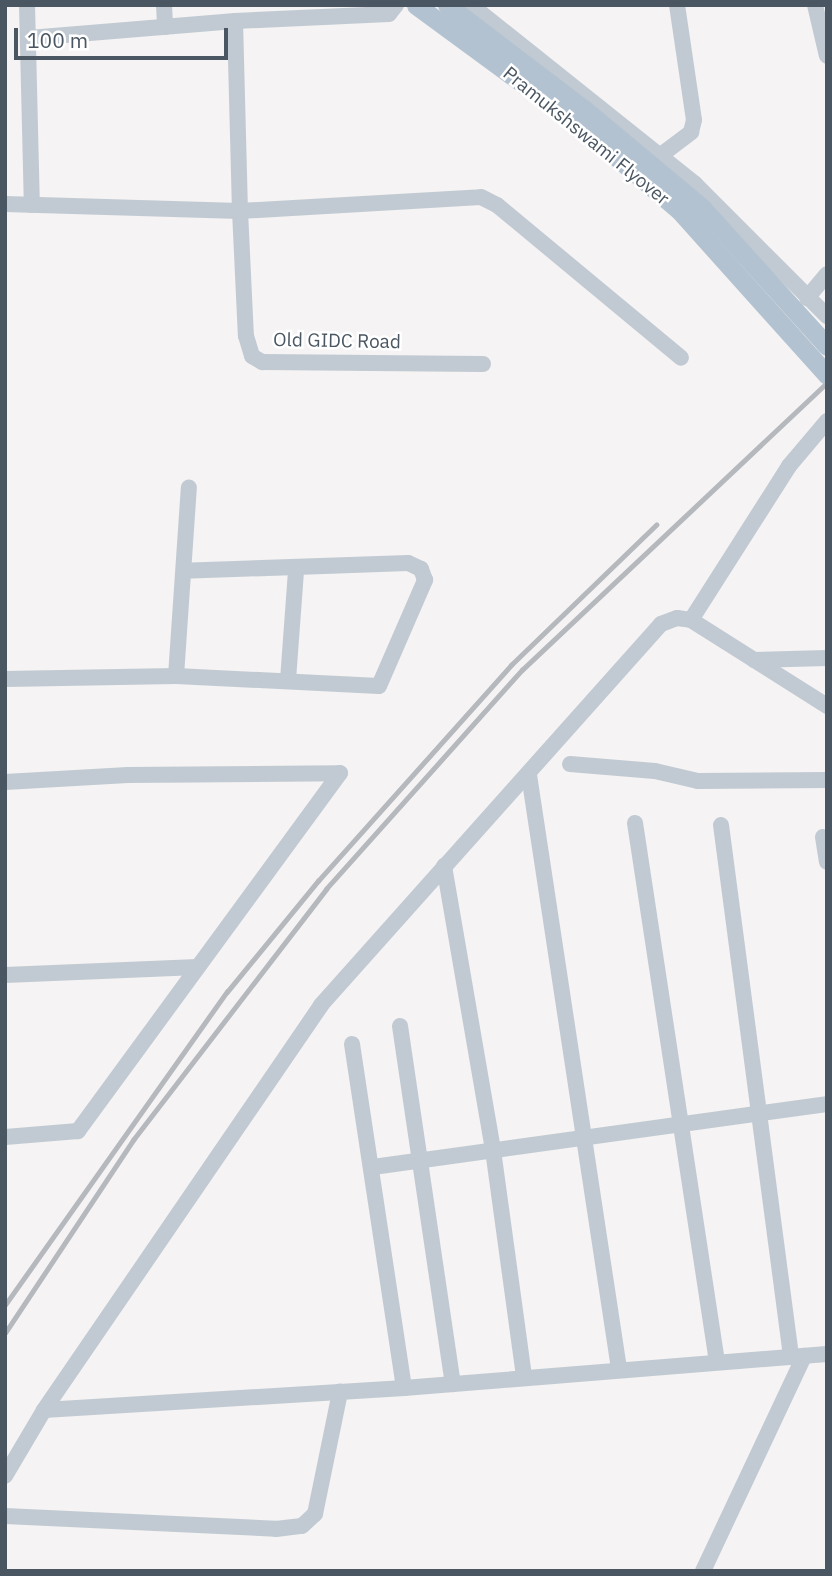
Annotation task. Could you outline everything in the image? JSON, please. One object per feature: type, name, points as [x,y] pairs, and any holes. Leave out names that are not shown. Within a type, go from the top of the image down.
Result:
[{"type":"main road","name":"Pramukshswami Flyover","points":[[416,5],[574,121],[679,210],[827,375]]},
{"type":"main road","name":"Pramukshswami Flyover","points":[[447,5],[585,110],[702,208],[827,346]]},
{"type":"street","points":[[27,5],[33,205]]},
{"type":"street","points":[[164,5],[165,27]]},
{"type":"street","points":[[29,38],[235,21],[389,14],[396,5]]},
{"type":"street","points":[[471,5],[661,155],[717,205],[827,316]]},
{"type":"street","points":[[661,155],[691,132],[694,120],[677,5]]},
{"type":"street","points":[[815,5],[827,56]]},
{"type":"street","points":[[235,21],[240,211]]},
{"type":"street","points":[[5,204],[240,211],[481,197],[497,205],[681,358]]},
{"type":"street","name":"Old GIDC Road","points":[[240,211],[246,336],[252,356],[262,362],[483,364]]},
{"type":"street","points":[[807,298],[827,274]]},
{"type":"street","points":[[691,620],[789,466],[827,421]]},
{"type":"street","points":[[176,676],[188,487]]},
{"type":"street","points":[[5,679],[176,676],[382,684],[425,580],[421,569],[408,563],[296,570],[184,571]]},
{"type":"street","points":[[288,680],[296,570]]},
{"type":"street","points":[[5,1476],[44,1410],[320,1005],[529,775],[581,710],[661,624],[677,618],[691,620],[827,706]]},
{"type":"street","points":[[754,660],[827,658]]},
{"type":"street","points":[[570,764],[655,771],[698,781],[827,780]]},
{"type":"street","points":[[5,782],[128,775],[340,773],[78,1130],[5,1137]]},
{"type":"street","points":[[529,775],[619,1369]]},
{"type":"street","points":[[635,823],[717,1362]]},
{"type":"street","points":[[703,1571],[798,1356],[755,1113],[721,825]]},
{"type":"street","points":[[823,837],[827,862]]},
{"type":"street","points":[[444,866],[493,1150],[524,1377]]},
{"type":"street","points":[[5,975],[198,967]]},
{"type":"street","points":[[400,1026],[423,1161],[453,1384]]},
{"type":"street","points":[[352,1044],[373,1167],[404,1388]]},
{"type":"street","points":[[373,1167],[584,1135],[827,1104]]},
{"type":"street","points":[[44,1410],[404,1388],[827,1354]]},
{"type":"street","points":[[5,1516],[276,1529],[302,1526],[314,1514],[340,1392]]},
{"type":"railway","points":[[5,1333],[133,1140],[326,889],[522,670],[827,383]]},
{"type":"railway","points":[[5,1305],[227,992],[318,881],[511,665],[656,525]]}]
